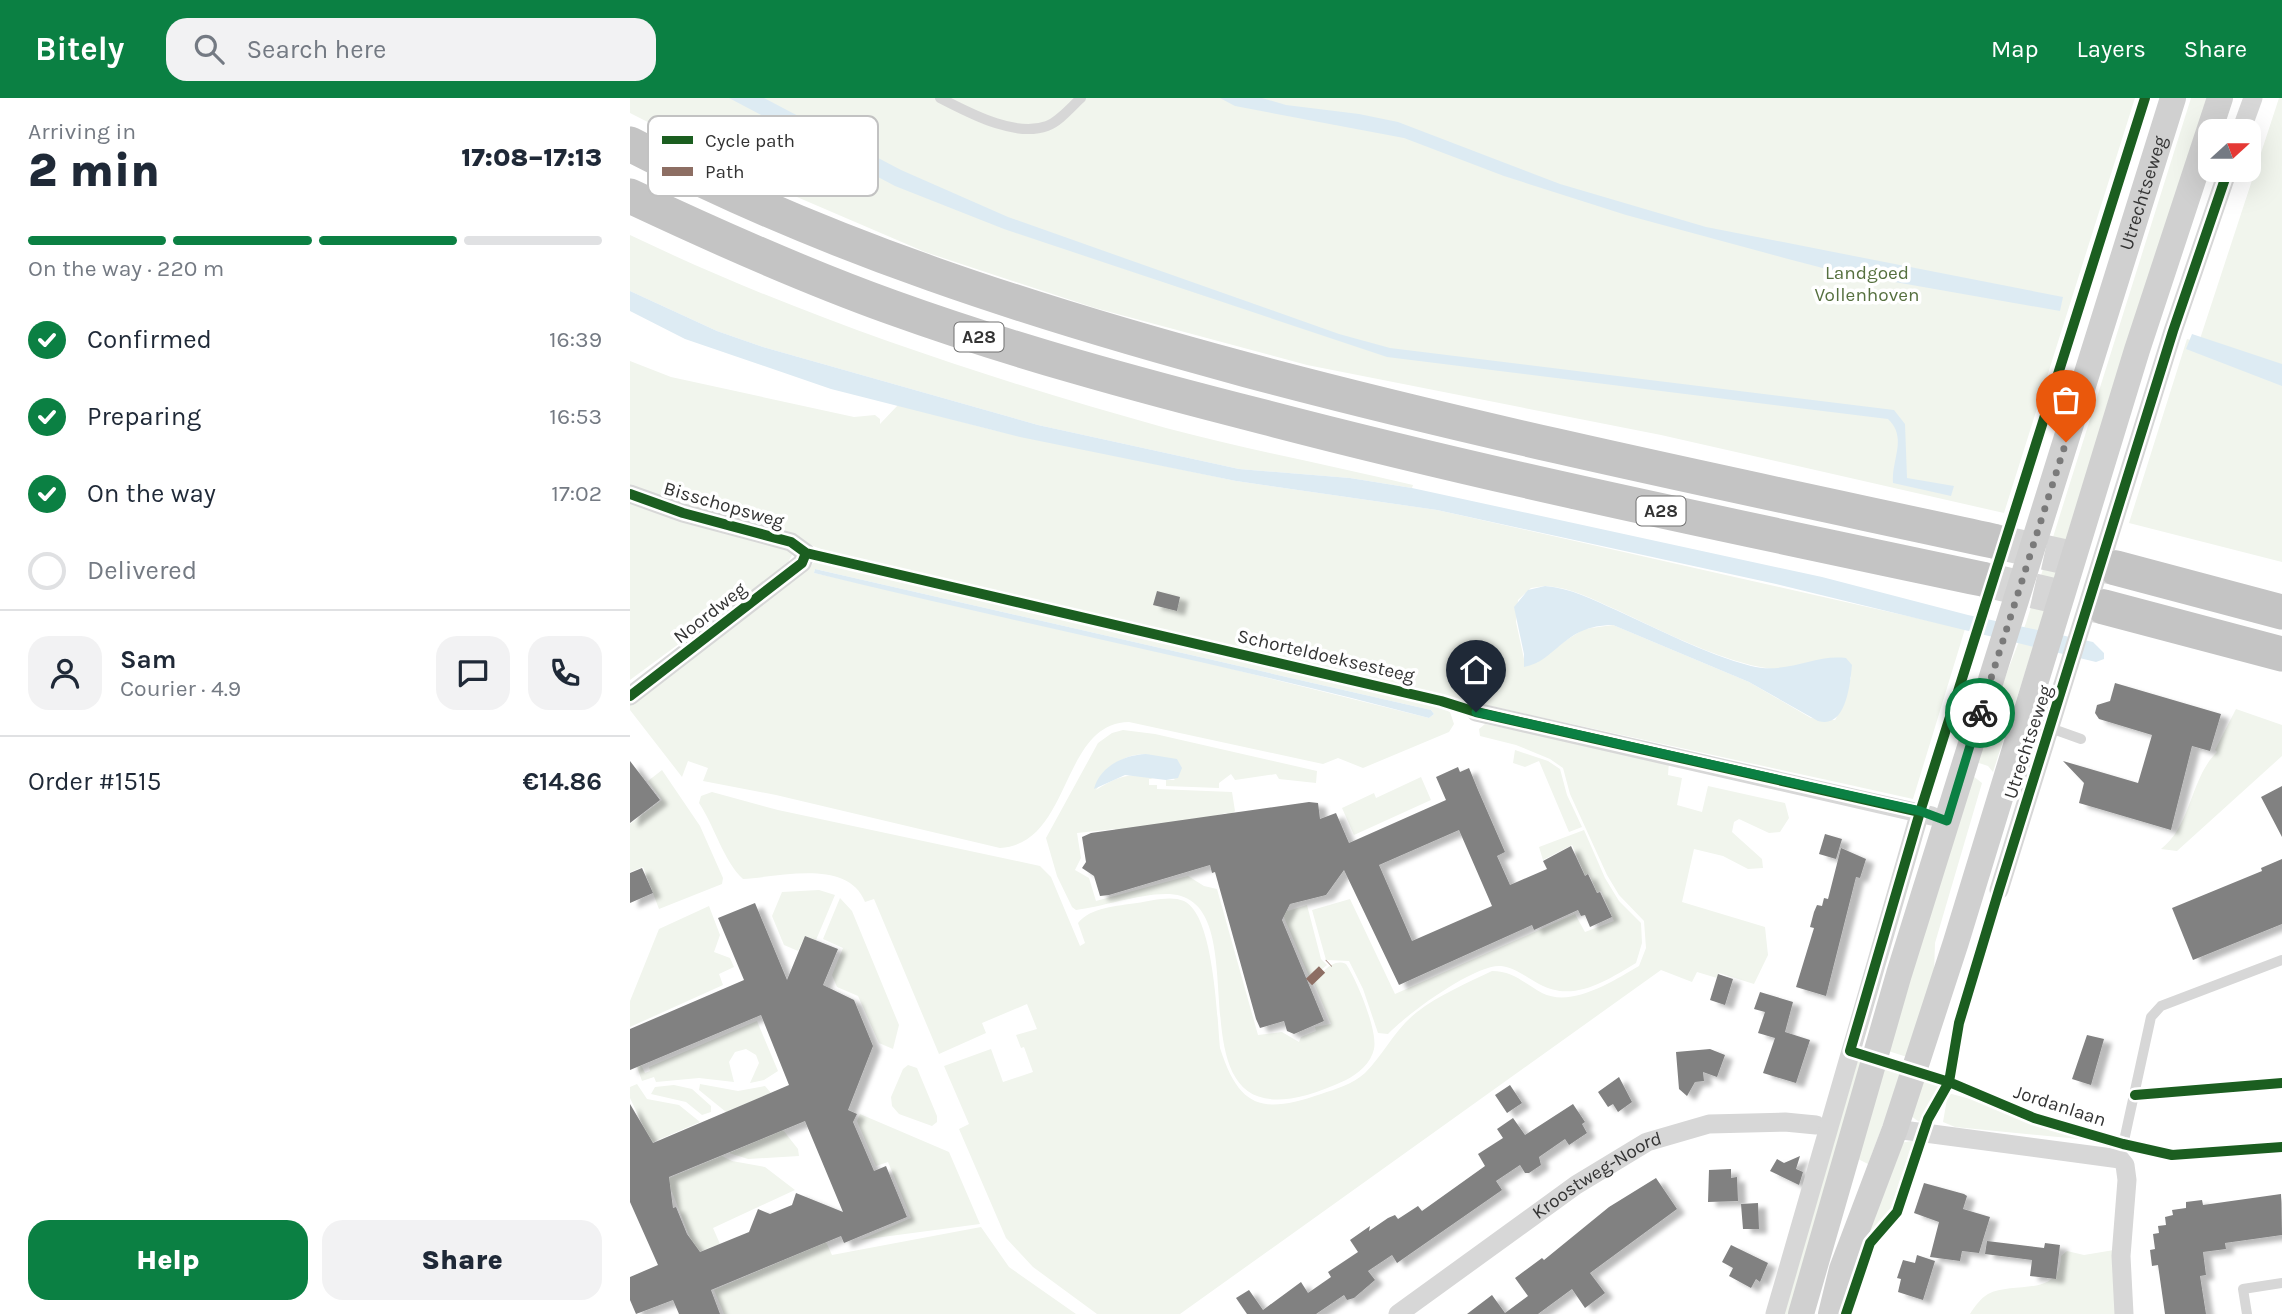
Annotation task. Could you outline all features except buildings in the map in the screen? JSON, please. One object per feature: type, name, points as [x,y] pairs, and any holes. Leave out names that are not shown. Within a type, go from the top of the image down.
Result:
[{"type":"highway","name":"A28","points":[[630,144],[648,153]]},
{"type":"highway","name":"A28","points":[[739,196],[909,267],[999,299],[1144,342],[1357,399],[1588,454],[1993,541]]},
{"type":"highway","name":"A28","points":[[630,197],[783,265],[889,306],[988,341],[1136,384],[1342,438],[1595,496],[1982,579]]},
{"type":"highway","points":[[2116,568],[2282,612]]},
{"type":"highway","points":[[2104,607],[2282,654]]},
{"type":"main road","name":"Utrechtseweg","points":[[1801,1314],[1962,768],[2173,98]]},
{"type":"main road","name":"Utrechtseweg","points":[[1831,1314],[1842,1269],[1895,1129],[2137,350],[2220,98]]},
{"type":"main road","name":"Utrechtseweg","points":[[1962,768],[1985,772],[2004,785]]},
{"type":"main road","points":[[1843,1165],[1878,1176]]},
{"type":"street","points":[[2245,119],[2253,98]]},
{"type":"street","name":"Utrechtseweg","points":[[1999,890],[2173,331],[2224,182]]},
{"type":"street","name":"Bisschopsweg","points":[[630,494],[683,513],[791,542],[806,553]]},
{"type":"street","name":"Noordweg","points":[[630,696],[802,563],[806,553]]},
{"type":"street","points":[[1476,712],[1920,811],[1947,821]]},
{"type":"street","points":[[1775,1314],[1920,811]]},
{"type":"street","name":"Kroostweg-Noord","points":[[1398,1314],[1576,1185],[1647,1142],[1709,1124],[1785,1122],[1816,1125]]},
{"type":"street","name":"Jordanlaan","points":[[1895,1129],[2122,1162]]},
{"type":"street","points":[[2122,1162],[2127,1180],[2121,1256],[2123,1314]]},
{"type":"lane","points":[[940,98],[999,123],[1023,128],[1047,126],[1081,98]]},
{"type":"lane","points":[[2024,719],[2081,739]]},
{"type":"lane","points":[[2122,1162],[2151,1017],[2161,1006],[2282,960]]},
{"type":"lane","points":[[2247,1314],[2243,1289],[2282,1283]]},
{"type":"green space","name":"Landgoed Vollenhoven","points":[[630,98],[2135,98],[2004,513],[1661,435],[1307,365],[1095,308],[925,252],[795,196],[878,196],[878,116],[648,116],[648,122],[630,113]]},
{"type":"green space","points":[[2191,98],[2210,98],[2203,119],[2198,119],[2198,135],[1993,772],[1988,766],[1973,761],[2026,623]]},
{"type":"green space","points":[[2279,98],[2282,98],[2282,562],[2129,523],[2187,339],[2199,342],[2251,182],[2261,182],[2261,153]]},
{"type":"green space","points":[[630,235],[760,293],[826,319],[1029,388],[1166,428],[1413,485],[1412,488],[1350,478],[1239,469],[1038,425],[763,347],[717,331],[630,291]]},
{"type":"green space","points":[[630,361],[671,377],[854,417],[875,415],[880,419],[880,424],[898,405],[993,430],[1236,481],[1437,510],[1965,629],[1913,799],[851,561],[808,544],[630,491]],"holes":[[[1545,586],[1582,595],[1700,648],[1746,664],[1785,669],[1832,658],[1851,677],[1842,708],[1835,720],[1811,718],[1749,682],[1613,625],[1584,629],[1554,648],[1524,659],[1516,622],[1518,600],[1531,588]]]},
{"type":"green space","points":[[630,499],[785,545],[792,555],[787,564],[630,680]]},
{"type":"green space","points":[[816,561],[1435,704],[1450,712],[1454,724],[1449,732],[1363,768],[1338,758],[1323,764],[1129,722],[1107,728],[1090,742],[1077,761],[1041,827],[1023,841],[1000,848],[776,795],[703,781],[708,768],[688,761],[682,777],[630,710],[630,696]],"holes":[[[815,569],[1431,710],[1434,714],[1429,718],[1144,647],[814,573]]]},
{"type":"green space","points":[[2236,709],[2282,725],[2282,756],[2177,851],[2161,849],[2179,827],[2201,775],[2217,752],[2215,750]]},
{"type":"green space","points":[[1485,724],[1669,762],[1668,775],[1682,778],[1677,805],[1702,812],[1708,786],[1785,803],[1789,818],[1780,832],[1769,833],[1739,819],[1734,822],[1732,832],[1762,859],[1763,868],[1748,869],[1723,856],[1694,849],[1682,902],[1765,927],[1768,955],[1754,984],[1719,973],[1717,978],[1697,972],[1692,982],[1661,970],[1180,1314],[1097,1314],[1033,1267],[1006,1238],[959,1129],[969,1124],[944,1066],[991,1049],[1003,1082],[1033,1072],[1024,1047],[1021,1048],[1016,1035],[1037,1029],[1027,1004],[982,1023],[986,1033],[939,1054],[874,899],[865,902],[856,888],[844,880],[828,875],[811,873],[743,879],[730,863],[699,803],[701,796],[712,792],[778,810],[1040,866],[1051,877],[1080,946],[1085,943],[1078,923],[1097,910],[1160,899],[1184,901],[1194,910],[1208,945],[1220,1048],[1228,1069],[1236,1084],[1257,1102],[1284,1104],[1327,1092],[1355,1080],[1372,1066],[1402,1026],[1417,1012],[1492,971],[1512,975],[1542,993],[1566,997],[1592,991],[1639,966],[1646,948],[1644,921],[1619,895],[1607,875],[1570,794],[1563,768],[1550,759],[1516,745],[1480,736],[1479,729]]},
{"type":"green space","points":[[1123,730],[1155,734],[1317,771],[1316,783],[1279,779],[1276,774],[1235,780],[1231,774],[1219,783],[1219,788],[1166,786],[1166,780],[1175,780],[1146,754],[1128,757],[1111,769],[1096,790],[1130,775],[1145,776],[1153,779],[1149,779],[1149,785],[1157,785],[1157,789],[1232,792],[1235,811],[1231,815],[1226,813],[1198,820],[1197,818],[1116,832],[1115,829],[1077,833],[1081,858],[1075,870],[1089,878],[1096,901],[1188,876],[1204,886],[1217,889],[1258,1035],[1282,1032],[1299,1042],[1301,1037],[1316,1031],[1315,1027],[1331,1024],[1313,981],[1332,965],[1346,964],[1366,1006],[1374,1041],[1370,1059],[1355,1075],[1287,1099],[1250,1093],[1231,1068],[1222,1031],[1214,948],[1204,915],[1181,896],[1170,894],[1144,896],[1076,910],[1072,907],[1057,876],[1046,838],[1098,743],[1112,733]]},
{"type":"green space","points":[[1515,750],[1548,761],[1560,769],[1567,795],[1582,827],[1569,832],[1539,761],[1525,767],[1513,763]]},
{"type":"green space","points":[[662,770],[700,826],[723,878],[722,884],[659,909],[643,867],[630,872],[630,824],[662,800],[648,781]]},
{"type":"green space","points":[[1973,776],[1982,783],[1935,943],[1934,974],[1907,1057],[1882,1049]]},
{"type":"green space","points":[[1421,777],[1431,800],[1354,835],[1342,808],[1374,793],[1376,798]]},
{"type":"green space","points":[[1584,830],[1605,878],[1619,901],[1641,923],[1642,943],[1636,963],[1601,983],[1564,991],[1539,984],[1506,967],[1489,968],[1474,973],[1441,992],[1388,1034],[1378,1033],[1363,989],[1349,961],[1326,960],[1312,910],[1350,899],[1395,994],[1575,914],[1585,932],[1614,921],[1601,891],[1597,892],[1589,874],[1585,875],[1572,845],[1543,860],[1539,847]]},
{"type":"green space","points":[[819,890],[835,895],[816,940],[805,936],[798,951],[784,945],[772,916],[782,892]]},
{"type":"green space","points":[[840,898],[852,911],[899,1025],[893,1049],[879,1043],[858,996],[837,987],[832,975],[843,948],[823,939]]},
{"type":"green space","points":[[1307,905],[1321,959],[1327,965],[1310,979],[1281,910],[1286,908],[1288,911]]},
{"type":"green space","points":[[709,906],[720,935],[714,952],[730,958],[734,967],[719,974],[723,985],[630,1027],[630,1001],[659,929]]},
{"type":"green space","points":[[757,1021],[778,1071],[764,1080],[750,1083],[759,1063],[756,1055],[746,1049],[735,1052],[729,1062],[734,1082],[699,1078],[656,1082],[654,1077],[642,1081],[637,1067],[641,1065],[645,1073],[650,1071],[649,1067]]},
{"type":"green space","points":[[1858,1060],[1867,1063],[1798,1314],[1783,1314]]},
{"type":"green space","points":[[908,1065],[917,1068],[937,1116],[937,1122],[932,1126],[899,1114],[892,1106],[891,1097],[903,1069]]},
{"type":"green space","points":[[1877,1066],[1902,1074],[1868,1164],[1854,1157]]},
{"type":"green space","points":[[1922,1079],[1938,1085],[1941,1095],[1922,1124],[1911,1116]]},
{"type":"green space","points":[[637,1084],[647,1099],[679,1105],[700,1122],[651,1143],[630,1098],[630,1087]]},
{"type":"green space","points":[[700,1084],[738,1091],[765,1086],[771,1093],[726,1112],[699,1090]]},
{"type":"green space","points":[[674,1085],[692,1089],[711,1106],[711,1112],[702,1115],[686,1102],[651,1094],[655,1087]]},
{"type":"green space","points":[[1948,1093],[2108,1136],[2106,1141],[2100,1141],[1955,1127],[1943,1122]]},
{"type":"green space","points":[[860,1114],[949,1152],[980,1224],[860,1240],[911,1218],[888,1162],[876,1166],[857,1121]]},
{"type":"green space","points":[[783,1130],[798,1149],[799,1156],[748,1159],[729,1153]]},
{"type":"green space","points":[[1917,1140],[1895,1211],[1865,1244],[1900,1143]]},
{"type":"green space","points":[[722,1156],[732,1161],[765,1167],[795,1190],[713,1228],[720,1244],[696,1253],[667,1179]]},
{"type":"green space","points":[[981,1227],[1009,1267],[1076,1314],[724,1314],[714,1290],[826,1242],[832,1255]]},
{"type":"green space","points":[[2114,1250],[2117,1314],[1970,1314],[1988,1294],[1998,1290],[2034,1286],[2053,1278],[2059,1269],[2061,1256],[2067,1251],[2084,1255]]},
{"type":"shaded area","points":[[729,98],[764,98],[798,116],[763,116]]},
{"type":"shaded area","points":[[1220,98],[1262,98],[1286,105],[1398,122],[1560,184],[1706,227],[2063,297],[2060,311],[1838,272],[1626,215],[1504,176],[1404,138],[1235,106]]},
{"type":"shaded area","points":[[878,158],[1008,217],[1339,334],[1390,348],[1894,410],[1905,424],[1907,478],[1954,486],[1951,496],[1893,483],[1898,442],[1894,426],[1888,419],[1387,357],[1004,229],[878,177]]},
{"type":"shaded area","points":[[630,291],[717,331],[763,347],[1038,425],[1239,469],[1350,478],[1412,488],[1822,577],[1968,615],[2093,642],[2104,653],[2104,659],[2096,662],[1776,584],[1437,510],[1236,481],[1020,437],[831,389],[685,339],[630,311]]},
{"type":"shaded area","points":[[2192,334],[2282,364],[2282,386],[2186,349]]},
{"type":"shaded area","points":[[815,569],[1431,710],[1434,714],[1429,718],[814,573]]},
{"type":"shaded area","points":[[1545,586],[1582,595],[1700,648],[1751,666],[1777,668],[1823,659],[1846,658],[1852,665],[1845,704],[1835,718],[1827,722],[1818,721],[1749,682],[1613,625],[1583,631],[1545,658],[1524,667],[1524,654],[1514,607],[1528,590]]},
{"type":"shaded area","points":[[1146,754],[1177,759],[1182,768],[1178,778],[1166,780],[1125,775],[1094,789],[1102,774],[1114,763]]},
{"type":"tunnel","points":[[1993,541],[2116,568]]},
{"type":"tunnel","points":[[1982,579],[2104,607]]},
{"type":"marked path","points":[[1309,982],[1329,963]]},
{"type":"cycle path","points":[[2145,98],[1920,812],[1850,1051],[1949,1082],[2034,1118],[2172,1155],[2282,1147]]},
{"type":"cycle path","points":[[1846,1314],[1870,1243],[1897,1212],[1928,1119],[1949,1082],[1959,1023],[1999,890],[2173,331],[2224,182]]},
{"type":"cycle path","points":[[630,494],[683,513],[791,542],[806,553]]},
{"type":"cycle path","name":"Schorteldoeksesteeg","points":[[806,553],[1441,701],[1476,712],[1920,812]]},
{"type":"cycle path","points":[[630,696],[802,563],[806,553]]},
{"type":"cycle path","points":[[2135,1095],[2282,1083]]},
{"type":"way so far","points":[[1980,713],[2066,442]]},
{"type":"route","points":[[1476,712],[1920,811],[1947,821],[1980,713]]}]
